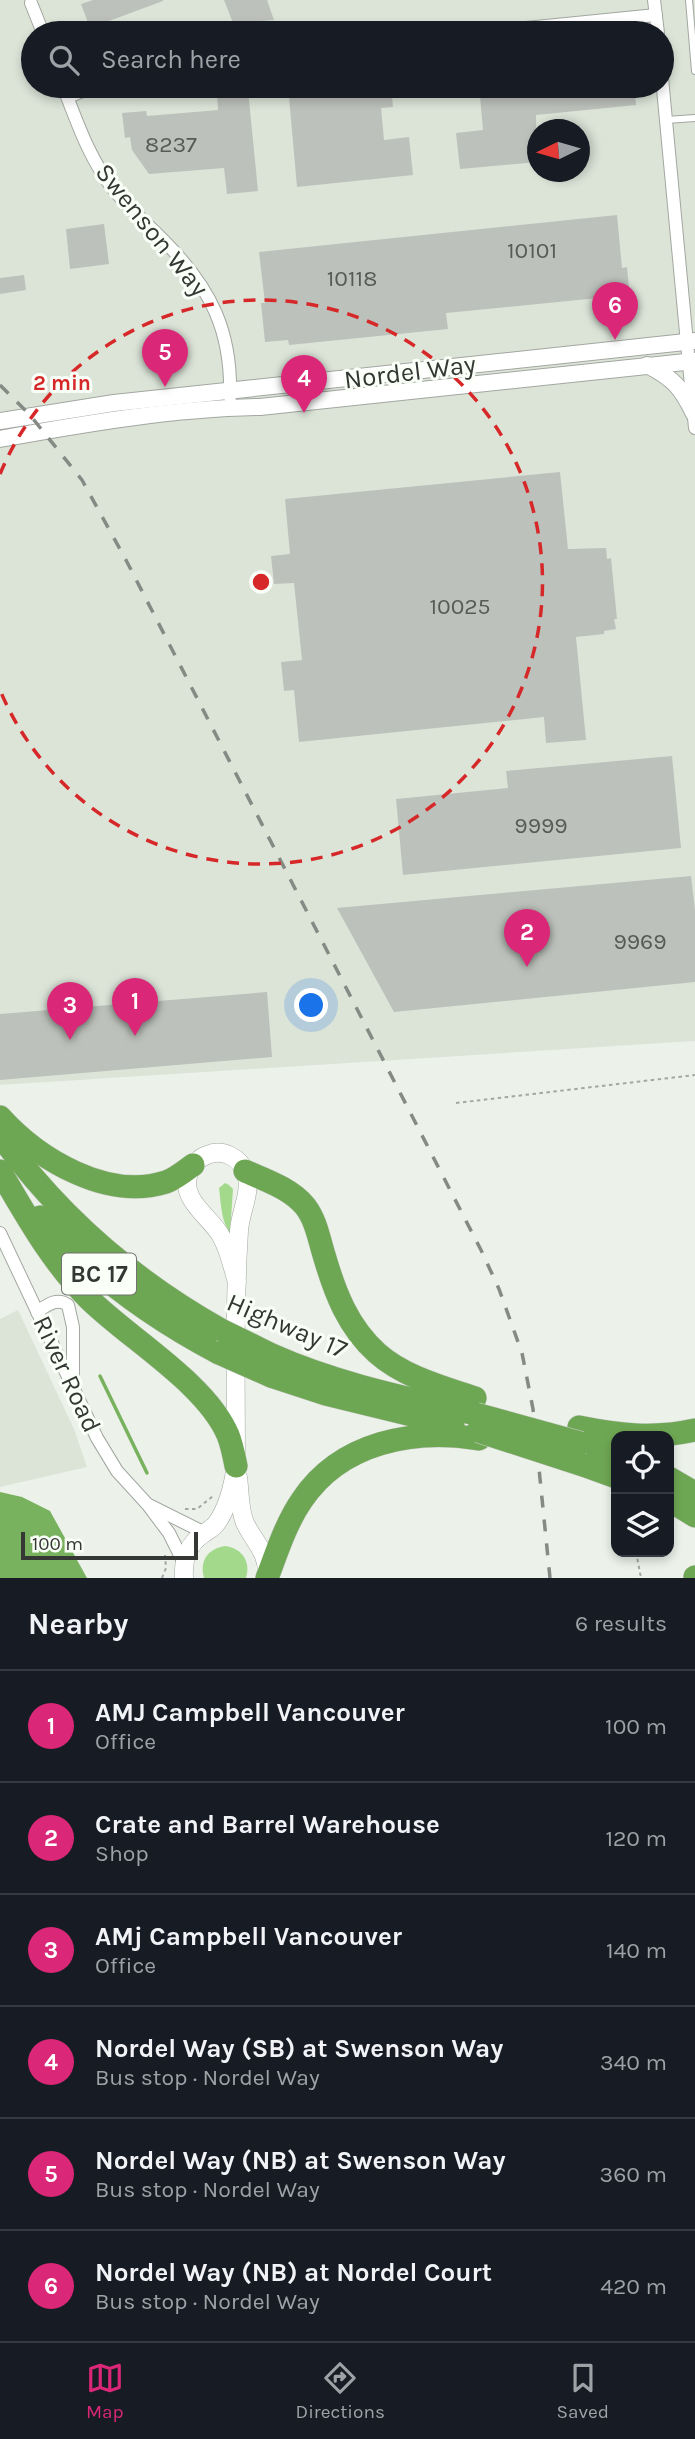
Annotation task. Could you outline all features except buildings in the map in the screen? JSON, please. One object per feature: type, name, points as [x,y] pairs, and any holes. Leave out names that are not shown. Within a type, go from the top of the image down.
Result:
[{"type":"highway","points":[[0,1117],[42,1154],[72,1172],[96,1180],[135,1186],[153,1185],[168,1182],[193,1165]]},
{"type":"highway","name":"Highway 17","points":[[0,1135],[43,1190],[87,1236],[114,1259],[173,1302],[271,1365],[326,1394],[477,1420],[611,1454]]},
{"type":"highway","points":[[0,1170],[41,1240],[72,1281],[106,1314],[168,1366],[214,1413],[228,1435],[236,1466]]},
{"type":"highway","name":"Highway 17","points":[[0,1170],[50,1229],[93,1269],[165,1322],[219,1353],[271,1365]]},
{"type":"highway","points":[[245,1171],[282,1187],[305,1206],[314,1223],[340,1304],[357,1331],[372,1348],[388,1362],[477,1420]]},
{"type":"highway","points":[[271,1365],[581,1445],[695,1430]]},
{"type":"highway","points":[[267,1578],[301,1500],[332,1467],[367,1447],[405,1438],[447,1434],[477,1420]]},
{"type":"highway","name":"Highway 17","points":[[581,1445],[611,1472]]},
{"type":"highway","points":[[674,1481],[695,1493]]},
{"type":"highway","points":[[674,1503],[695,1516]]},
{"type":"main road","points":[[237,1282],[222,1237],[190,1196],[187,1180],[193,1165],[209,1154],[220,1153],[236,1159],[245,1171],[248,1188],[240,1219],[237,1282],[236,1466],[243,1514],[264,1551],[267,1578]]},
{"type":"main road","points":[[182,1571],[187,1551],[195,1540],[215,1526],[224,1509],[233,1485],[236,1466]]},
{"type":"main road","points":[[205,1532],[231,1527],[244,1531],[255,1539]]},
{"type":"street","points":[[654,0],[657,21]]},
{"type":"street","points":[[32,3],[39,21]]},
{"type":"street","points":[[596,21],[656,15]]},
{"type":"street","name":"Swenson Way","points":[[68,98],[93,159],[115,191],[176,253],[214,306],[227,343],[230,407]]},
{"type":"street","points":[[664,98],[691,342],[694,418]]},
{"type":"street","name":"Nordel Way","points":[[0,421],[114,402],[691,342]]},
{"type":"street","name":"Nordel Way","points":[[0,439],[106,422],[230,407],[260,407],[692,361]]},
{"type":"street","points":[[647,365],[661,372],[683,390],[694,418]]},
{"type":"street","name":"River Road","points":[[0,1233],[108,1458],[169,1533],[182,1571]]},
{"type":"street","points":[[37,1312],[51,1303],[58,1302],[63,1302],[71,1310],[74,1334],[72,1386]]},
{"type":"street","name":"River Road","points":[[148,1505],[205,1532]]},
{"type":"lane","points":[[689,0],[695,71]]},
{"type":"lane","points":[[666,120],[695,118]]},
{"type":"path","points":[[456,1103],[695,1075]]},
{"type":"path","points":[[184,1508],[197,1509],[208,1502]]},
{"type":"path","points":[[162,1578],[166,1558],[163,1547]]},
{"type":"path","points":[[637,1557],[641,1578]]},
{"type":"shaded area","points":[[0,0],[695,0],[695,1041],[0,1085]]},
{"type":"shaded area","points":[[225,1183],[233,1189],[230,1233],[223,1217],[219,1188]]},
{"type":"shaded area","points":[[18,1310],[74,1429],[87,1467],[0,1487],[0,1319]]},
{"type":"shaded area","points":[[0,1492],[22,1497],[50,1511],[87,1578],[0,1578]]},
{"type":"shaded area","points":[[226,1546],[237,1550],[244,1557],[247,1566],[246,1578],[204,1578],[206,1556],[214,1549]]},
{"type":"waterway","points":[[100,1376],[147,1473]]},
{"type":"railway","points":[[0,385],[30,415],[82,480],[127,562],[482,1252],[499,1289],[522,1353],[533,1409],[550,1578]]},
{"type":"place","name":"Nordel Way (NB) at Nordel Court","points":[[615,340]]},
{"type":"place","name":"Nordel Way (NB) at Swenson Way","points":[[165,387]]},
{"type":"place","name":"Nordel Way (SB) at Swenson Way","points":[[304,413]]},
{"type":"place","name":"Crate and Barrel Warehouse","points":[[527,967]]},
{"type":"place","name":"AMJ Campbell Vancouver","points":[[135,1036]]},
{"type":"place","name":"AMj Campbell Vancouver","points":[[70,1040]]}]
